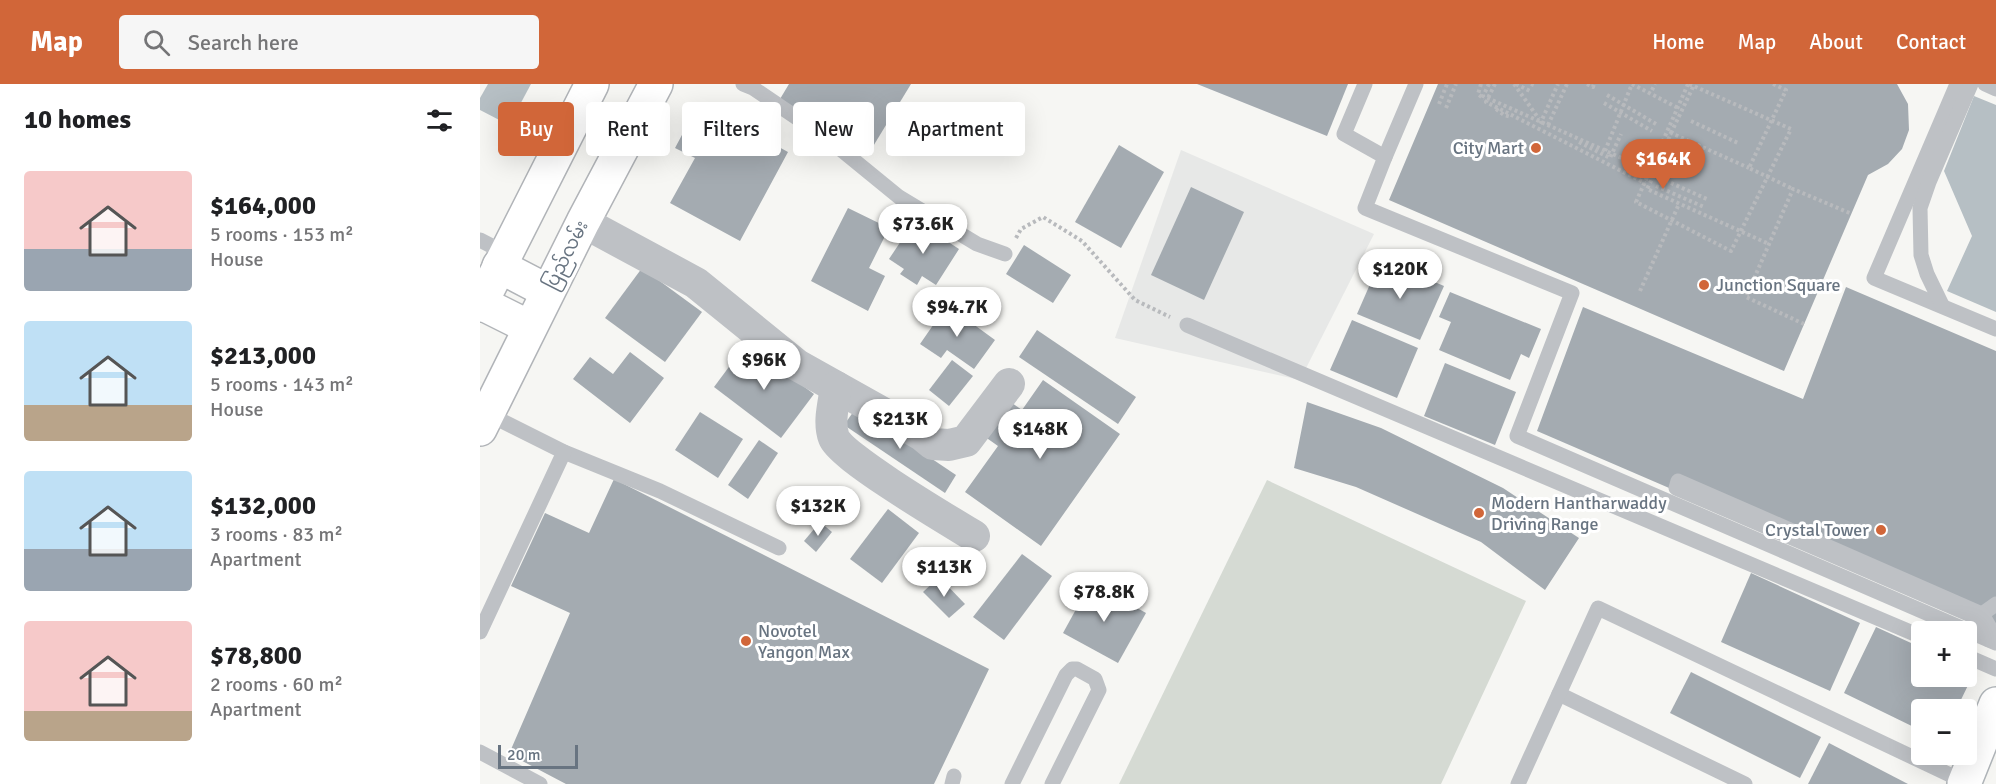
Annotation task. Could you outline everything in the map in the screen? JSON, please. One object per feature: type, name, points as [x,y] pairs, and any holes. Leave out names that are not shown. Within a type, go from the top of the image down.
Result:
[{"type":"main road","points":[[529,327],[480,304],[495,253],[592,84]]},
{"type":"main road","name":"ပြည်လမ်း","points":[[484,421],[547,291],[656,84]]},
{"type":"main road","points":[[495,253],[547,291]]},
{"type":"main road","points":[[1965,783],[1996,704]]},
{"type":"street","points":[[583,222],[696,283],[797,364],[922,435],[933,444],[949,445],[966,441],[1009,384]]},
{"type":"street","points":[[836,387],[831,422],[834,439],[843,449],[908,495],[974,536]]},
{"type":"lane","points":[[742,84],[753,88],[828,139],[899,197],[977,244],[1005,254]]},
{"type":"lane","points":[[1365,84],[1344,134],[1385,157]]},
{"type":"lane","points":[[1416,84],[1365,208],[1572,293],[1516,436],[1994,639]]},
{"type":"lane","points":[[1957,84],[1874,278],[1996,329]]},
{"type":"lane","points":[[1942,305],[1927,274],[1921,255],[1920,208],[1971,84]]},
{"type":"lane","points":[[1985,84],[1996,89]]},
{"type":"lane","points":[[1187,324],[1911,632]]},
{"type":"lane","points":[[484,421],[660,491],[779,548]]},
{"type":"lane","points":[[480,632],[564,452]]},
{"type":"lane","points":[[1678,481],[1982,614],[1994,639],[1978,618],[1676,488],[1678,481]]},
{"type":"lane","points":[[1982,614],[1996,604]]},
{"type":"lane","points":[[1518,784],[1598,608],[1965,783]]},
{"type":"lane","points":[[1977,661],[1996,669]]},
{"type":"lane","points":[[1012,784],[1066,675],[1072,669],[1077,669],[1095,679],[1099,690],[1052,784]]},
{"type":"lane","points":[[1559,694],[1745,784]]},
{"type":"lane","points":[[480,752],[540,784]]},
{"type":"path","points":[[1439,104],[1447,84]]},
{"type":"path","points":[[1446,108],[1456,84]]},
{"type":"path","points":[[1481,84],[1478,94],[1504,115],[1541,123],[1610,158],[1621,134]]},
{"type":"path","points":[[1489,84],[1483,96],[1655,173]]},
{"type":"path","points":[[1495,84],[1486,102],[1645,183]]},
{"type":"path","points":[[1515,84],[1541,123]]},
{"type":"path","points":[[1515,84],[1532,92]]},
{"type":"path","points":[[1541,123],[1558,84]]},
{"type":"path","points":[[1548,125],[1566,84]]},
{"type":"path","points":[[1587,84],[1593,87],[1594,84]]},
{"type":"path","points":[[1605,151],[1631,84],[1678,108]]},
{"type":"path","points":[[1652,90],[1655,84]]},
{"type":"path","points":[[1689,84],[1791,129],[1731,251],[1636,202],[1689,84]]},
{"type":"path","points":[[1695,84],[1647,189],[1769,244]]},
{"type":"path","points":[[1749,168],[1786,90],[1773,84]]},
{"type":"path","points":[[1607,95],[1656,124]]},
{"type":"path","points":[[1604,103],[1652,131]]},
{"type":"path","points":[[1691,121],[1738,143]]},
{"type":"path","points":[[1671,133],[1852,214]]},
{"type":"path","points":[[1660,178],[1709,200]]},
{"type":"path","points":[[1656,186],[1704,207]]},
{"type":"path","points":[[1793,189],[1746,297],[1804,324]]},
{"type":"path","points":[[1640,291],[1679,204]]},
{"type":"path","points":[[1005,254],[1021,230],[1043,217],[1083,241],[1135,300],[1187,324]]},
{"type":"shaded area","points":[[488,84],[531,84],[521,102],[498,102],[498,119],[480,110],[480,98]]},
{"type":"shaded area","points":[[1974,96],[1996,105],[1996,312],[1947,291],[1972,236],[1944,171]]},
{"type":"shaded area","points":[[1181,150],[1374,234],[1300,380],[1115,338]]},
{"type":"shaded area","points":[[1267,480],[1526,601],[1441,784],[1119,784]]},
{"type":"building","points":[[789,84],[911,84],[900,102],[886,102],[886,125],[874,145],[874,102],[793,102],[793,107],[780,99]]},
{"type":"building","points":[[1197,84],[1348,84],[1327,136]]},
{"type":"building","name":"Junction Square","points":[[1438,84],[1897,84],[1908,104],[1909,130],[1902,149],[1888,164],[1868,175],[1784,371],[1389,200]]},
{"type":"building","points":[[682,135],[682,152],[675,148]]},
{"type":"building","points":[[1119,145],[1164,172],[1121,248],[1075,222]]},
{"type":"building","points":[[781,148],[788,152],[740,241],[670,203],[695,158],[691,156],[781,156]]},
{"type":"building","points":[[1191,187],[1244,212],[1204,300],[1151,275]]},
{"type":"building","points":[[848,208],[889,228],[869,268],[885,276],[868,311],[811,281]]},
{"type":"building","points":[[915,220],[959,249],[936,285],[922,276],[917,285],[900,274],[904,269],[889,259]]},
{"type":"building","points":[[1024,245],[1071,275],[1053,303],[1006,274]]},
{"type":"building","points":[[1381,259],[1444,286],[1420,340],[1357,314]]},
{"type":"building","points":[[642,268],[702,312],[665,362],[605,318]]},
{"type":"building","name":"Crystal Tower","points":[[1846,287],[1996,351],[1996,629],[1537,431],[1583,307],[1803,399]]},
{"type":"building","points":[[1450,292],[1541,329],[1529,358],[1521,354],[1510,380],[1439,350],[1451,322],[1439,317]]},
{"type":"building","points":[[947,305],[995,340],[974,369],[947,350],[941,358],[920,344]]},
{"type":"building","points":[[1352,320],[1418,348],[1397,398],[1330,370]]},
{"type":"building","points":[[1037,330],[1136,397],[1118,424],[1019,357]]},
{"type":"building","points":[[746,344],[814,394],[781,438],[714,387]]},
{"type":"building","points":[[630,352],[664,378],[630,423],[573,379],[590,357],[613,374]]},
{"type":"building","points":[[952,360],[973,376],[949,406],[929,390]]},
{"type":"building","points":[[1445,363],[1516,392],[1495,445],[1424,416]]},
{"type":"building","points":[[1043,380],[1120,434],[1041,546],[965,492],[998,446],[981,434],[1005,398],[1022,410]]},
{"type":"building","name":"Modern Hantharwaddy Driving Range","points":[[1307,402],[1381,428],[1503,488],[1579,538],[1545,590],[1481,542],[1356,487],[1294,468]]},
{"type":"building","points":[[856,408],[956,475],[945,493],[844,425]]},
{"type":"building","points":[[700,412],[743,439],[718,478],[675,450]]},
{"type":"building","points":[[759,440],[778,453],[748,499],[728,485]]},
{"type":"building","name":"Novotel Yangon Max","points":[[614,479],[989,669],[934,784],[566,784],[509,754],[570,613],[511,586],[545,513],[589,533]]},
{"type":"building","points":[[888,509],[919,533],[882,583],[850,559]]},
{"type":"building","points":[[820,522],[832,532],[816,552],[804,541]]},
{"type":"building","points":[[1022,554],[1052,576],[1004,640],[973,617]]},
{"type":"building","points":[[1751,573],[1860,623],[1830,691],[1721,642]]},
{"type":"building","points":[[939,577],[965,604],[949,618],[923,592]]},
{"type":"building","points":[[1091,582],[1146,613],[1118,663],[1063,633]]},
{"type":"building","points":[[1876,627],[1911,643],[1911,687],[1967,687],[1961,699],[1911,699],[1911,726],[1844,693]]},
{"type":"building","points":[[1691,672],[1821,737],[1800,778],[1670,713]]},
{"type":"building","points":[[1829,743],[1908,784],[1808,784]]},
{"type":"place","name":"City Mart","points":[[1536,148]]},
{"type":"place","name":"Junction Square","points":[[1704,285]]},
{"type":"place","name":"Modern Hantharwaddy Driving Range","points":[[1479,513]]},
{"type":"place","name":"Crystal Tower","points":[[1881,530]]},
{"type":"place","name":"Novotel Yangon Max","points":[[746,641]]}]
